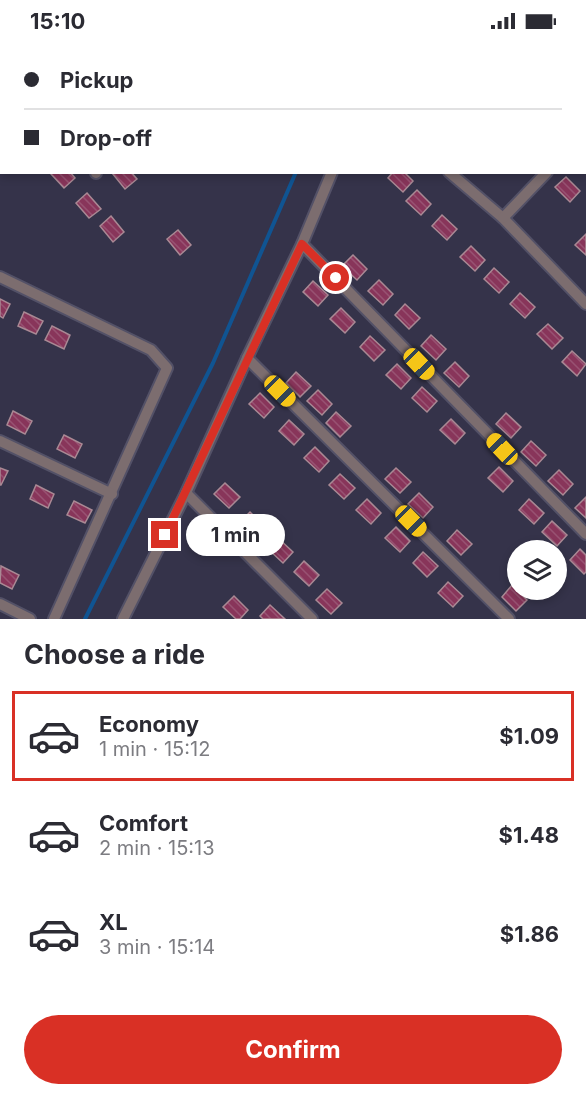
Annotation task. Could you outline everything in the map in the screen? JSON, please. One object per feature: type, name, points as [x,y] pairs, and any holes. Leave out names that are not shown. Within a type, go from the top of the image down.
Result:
[{"type":"street","points":[[123,619],[186,493],[302,244],[331,174]]},
{"type":"street","points":[[451,174],[503,218],[586,304]]},
{"type":"street","points":[[503,218],[545,174]]},
{"type":"street","points":[[302,244],[586,534]]},
{"type":"street","points":[[0,277],[151,350],[167,368],[54,619]]},
{"type":"street","points":[[247,358],[509,619]]},
{"type":"street","points":[[0,441],[112,494]]},
{"type":"street","points":[[186,493],[312,619]]},
{"type":"street","points":[[0,604],[30,619]]},
{"type":"building","points":[[51,174],[72,174],[75,178],[64,188]]},
{"type":"building","points":[[113,174],[133,174],[137,179],[125,189]]},
{"type":"building","points":[[391,174],[406,174],[413,181],[403,192],[388,178]]},
{"type":"building","points":[[566,177],[580,191],[570,202],[555,187]]},
{"type":"building","points":[[417,190],[431,204],[421,215],[406,201]]},
{"type":"building","points":[[87,193],[101,209],[89,218],[76,203]]},
{"type":"building","points":[[442,215],[457,229],[447,240],[432,226]]},
{"type":"building","points":[[111,216],[124,232],[113,242],[100,226]]},
{"type":"building","points":[[178,230],[191,245],[180,255],[167,239]]},
{"type":"building","points":[[586,234],[586,255],[575,245]]},
{"type":"building","points":[[471,246],[485,260],[475,271],[460,257]]},
{"type":"building","points":[[353,255],[367,269],[357,280],[342,266]]},
{"type":"building","points":[[494,268],[509,282],[499,293],[484,279]]},
{"type":"building","points":[[379,280],[393,294],[383,305],[368,291]]},
{"type":"building","points":[[313,281],[328,295],[318,306],[303,292]]},
{"type":"building","points":[[520,293],[535,307],[525,318],[510,304]]},
{"type":"building","points":[[0,299],[10,304],[3,318],[0,316]]},
{"type":"building","points":[[405,304],[420,318],[409,329],[395,315]]},
{"type":"building","points":[[341,308],[355,322],[345,333],[330,319]]},
{"type":"building","points":[[24,312],[43,321],[36,334],[18,326]]},
{"type":"building","points":[[548,324],[563,338],[552,349],[537,334]]},
{"type":"building","points":[[52,326],[70,335],[64,349],[45,340]]},
{"type":"building","points":[[431,335],[446,349],[436,360],[421,346]]},
{"type":"building","points":[[370,336],[385,350],[374,361],[360,347]]},
{"type":"building","points":[[572,351],[586,364],[577,376],[562,362]]},
{"type":"building","points":[[455,362],[469,376],[459,387],[444,373]]},
{"type":"building","points":[[397,364],[411,378],[401,389],[386,375]]},
{"type":"building","points":[[296,372],[311,386],[300,397],[286,383]]},
{"type":"building","points":[[422,387],[437,401],[427,412],[412,398]]},
{"type":"building","points":[[318,390],[332,404],[322,415],[307,401]]},
{"type":"building","points":[[260,393],[274,407],[264,418],[249,404]]},
{"type":"building","points":[[13,411],[32,421],[25,434],[7,425]]},
{"type":"building","points":[[336,412],[351,426],[340,437],[326,423]]},
{"type":"building","points":[[506,413],[521,427],[511,438],[496,424]]},
{"type":"building","points":[[451,419],[465,433],[455,444],[440,430]]},
{"type":"building","points":[[289,420],[304,434],[294,445],[279,431]]},
{"type":"building","points":[[64,435],[82,444],[75,458],[57,449]]},
{"type":"building","points":[[531,441],[546,455],[536,466],[521,452]]},
{"type":"building","points":[[315,447],[329,461],[319,472],[304,458]]},
{"type":"building","points":[[499,467],[513,481],[503,492],[488,478]]},
{"type":"building","points":[[0,468],[8,471],[1,485],[0,485]]},
{"type":"building","points":[[396,468],[411,482],[400,493],[385,479]]},
{"type":"building","points":[[559,470],[573,484],[563,495],[548,481]]},
{"type":"building","points":[[340,474],[355,488],[344,499],[329,485]]},
{"type":"building","points":[[225,483],[240,497],[229,508],[214,494]]},
{"type":"building","points":[[36,485],[54,494],[48,508],[30,499]]},
{"type":"building","points":[[419,493],[433,507],[423,518],[408,504]]},
{"type":"building","points":[[586,497],[586,518],[575,508]]},
{"type":"building","points":[[367,499],[381,513],[371,524],[356,510]]},
{"type":"building","points":[[529,499],[544,513],[534,524],[519,510]]},
{"type":"building","points":[[74,501],[92,510],[85,523],[67,515]]},
{"type":"building","points":[[250,512],[264,526],[254,537],[239,523]]},
{"type":"building","points":[[552,521],[567,535],[562,540],[551,540],[542,532]]},
{"type":"building","points":[[396,527],[410,541],[400,552],[385,538]]},
{"type":"building","points":[[457,530],[472,544],[461,555],[447,541]]},
{"type":"building","points":[[278,538],[293,552],[283,563],[268,549]]},
{"type":"building","points":[[580,549],[586,555],[584,574],[570,560]]},
{"type":"building","points":[[423,552],[438,566],[427,577],[413,563]]},
{"type":"building","points":[[304,561],[319,575],[309,586],[294,572]]},
{"type":"building","points":[[1,566],[19,575],[12,589],[0,583]]},
{"type":"building","points":[[448,582],[463,596],[453,607],[438,593]]},
{"type":"building","points":[[327,589],[342,603],[331,614],[316,600]]},
{"type":"building","points":[[507,591],[507,600],[527,600],[516,611],[502,597]]},
{"type":"building","points":[[234,596],[248,610],[240,619],[236,619],[223,607]]},
{"type":"building","points":[[270,605],[285,619],[263,619],[260,616]]},
{"type":"waterway","points":[[85,619],[213,363],[295,174]]},
{"type":"route","points":[[165,535],[302,244],[336,278]]}]
